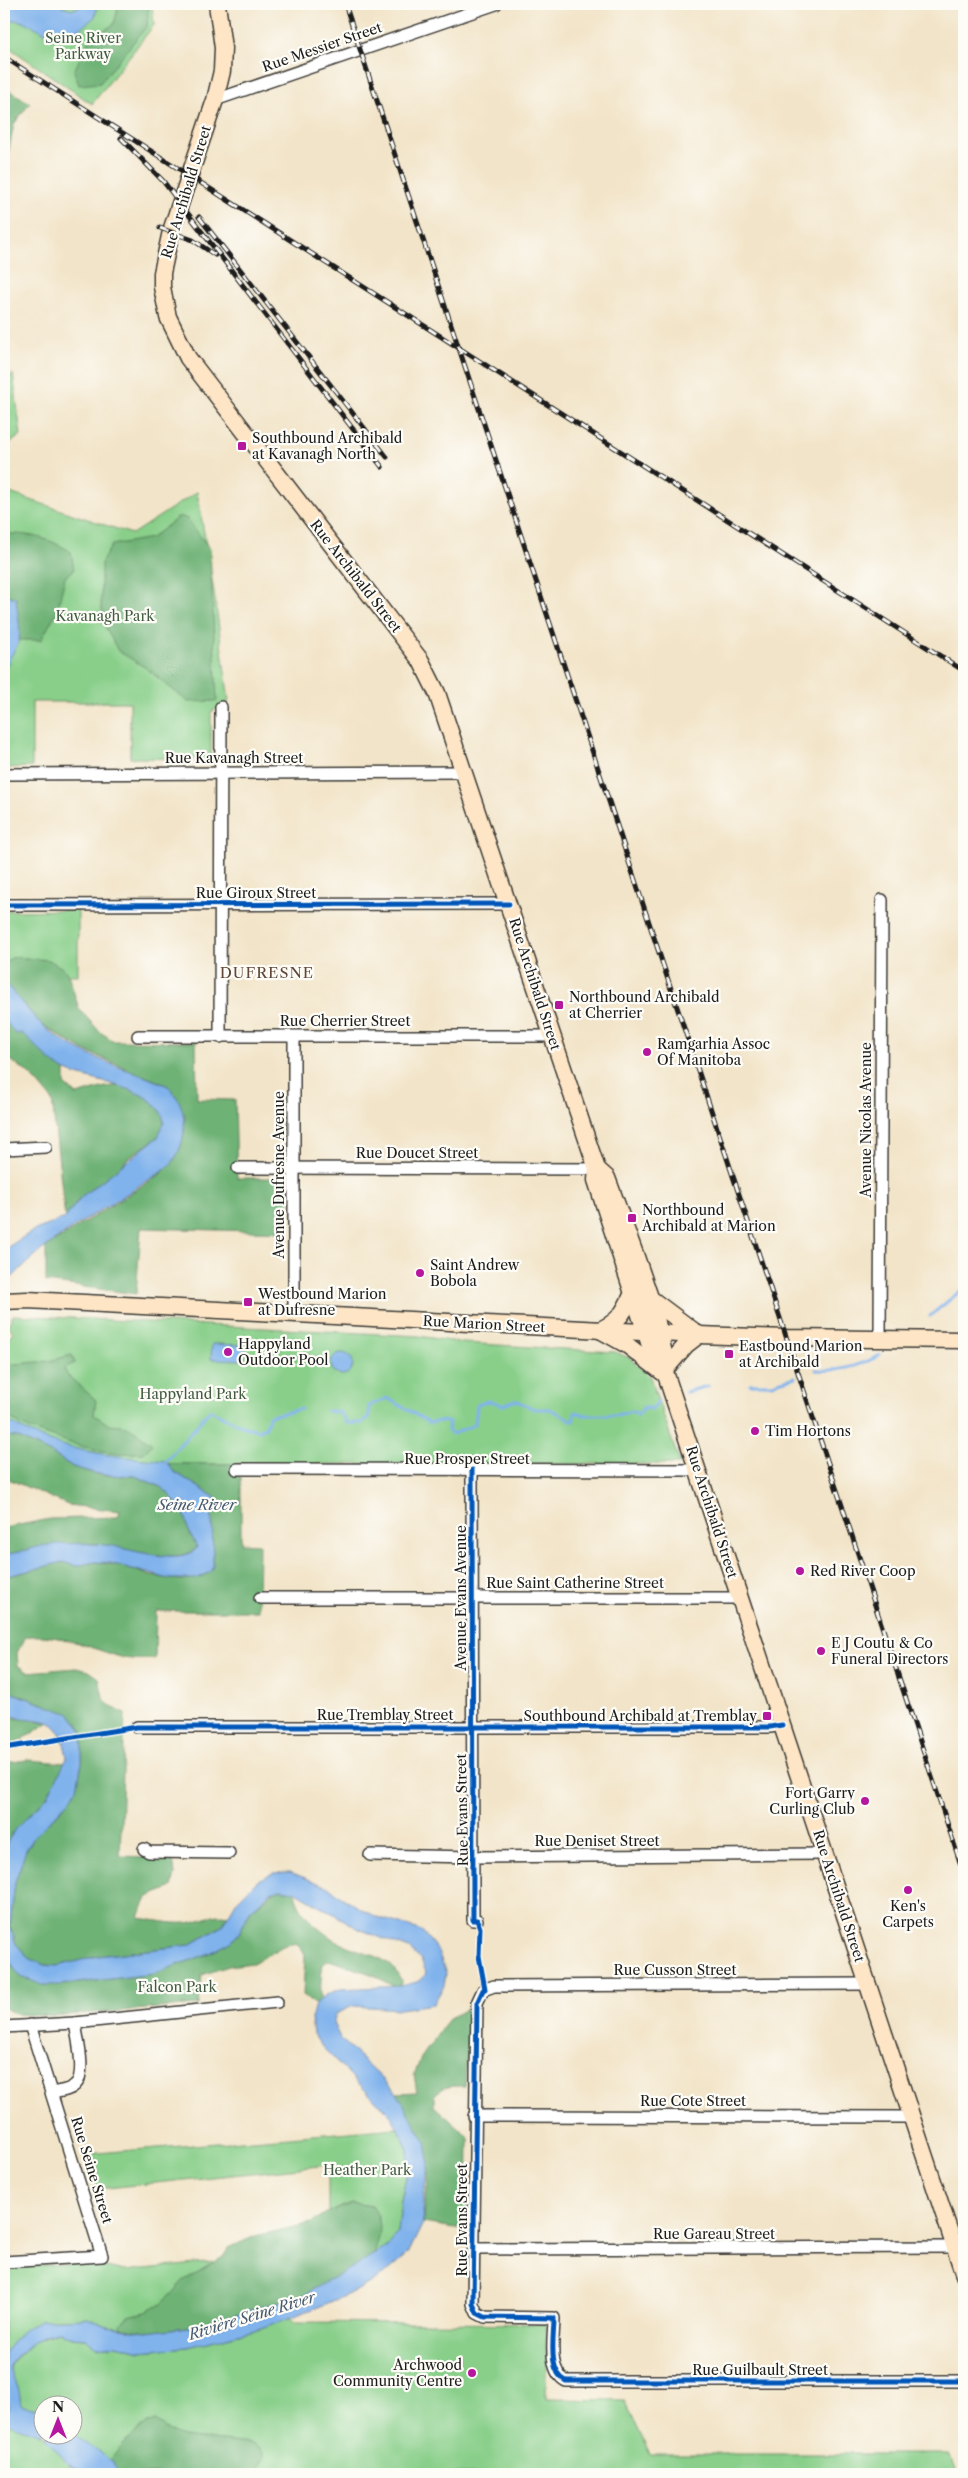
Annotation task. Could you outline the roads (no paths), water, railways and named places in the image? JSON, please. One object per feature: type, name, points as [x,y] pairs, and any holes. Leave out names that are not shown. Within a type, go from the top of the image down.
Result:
[{"type":"main road","name":"Rue Archibald Street","points":[[217,4],[223,48],[222,71],[215,100],[164,256],[162,287],[172,330],[188,358],[210,388],[421,661],[444,708],[597,1168],[598,1185],[634,1291],[653,1333],[964,2275]]},
{"type":"main road","name":"Rue Archibald Street","points":[[597,1168],[607,1178],[651,1298],[653,1333]]},
{"type":"main road","points":[[634,1291],[625,1310],[615,1322],[600,1330],[665,1373],[686,1344],[699,1335],[651,1298]]},
{"type":"main road","name":"Rue Marion Street","points":[[4,1301],[122,1305],[699,1335],[964,1340]]},
{"type":"street","name":"Rue Messier Street","points":[[215,100],[496,4]]},
{"type":"street","points":[[220,1037],[221,707]]},
{"type":"street","name":"Rue Kavanagh Street","points":[[4,774],[465,772]]},
{"type":"street","name":"Avenue Nicolas Avenue","points":[[880,1339],[882,900]]},
{"type":"street","name":"Rue Giroux Street","points":[[4,905],[509,904]]},
{"type":"street","name":"Rue Cherrier Street","points":[[138,1036],[552,1036]]},
{"type":"street","name":"Avenue Dufresne Avenue","points":[[294,1036],[294,1314]]},
{"type":"street","points":[[4,1149],[46,1147]]},
{"type":"street","name":"Rue Doucet Street","points":[[238,1168],[597,1168]]},
{"type":"street","name":"Rue Prosper Street","points":[[237,1469],[698,1470]]},
{"type":"street","name":"Avenue Evans Avenue","points":[[472,1470],[472,1727]]},
{"type":"street","name":"Rue Saint Catherine Street","points":[[260,1598],[740,1598]]},
{"type":"street","name":"Rue Tremblay Street","points":[[137,1727],[770,1727],[782,1725]]},
{"type":"street","name":"Rue Evans Street","points":[[472,1727],[473,1920],[477,1920]]},
{"type":"street","points":[[144,1849],[149,1852],[228,1853]]},
{"type":"street","name":"Rue Deniset Street","points":[[370,1855],[473,1857],[825,1854]]},
{"type":"street","name":"Rue Cusson Street","points":[[483,1990],[494,1986],[868,1984]]},
{"type":"street","name":"Rue Evans Street","points":[[483,1990],[477,2003],[473,2304],[477,2313],[485,2317],[554,2318],[554,2368],[558,2376]]},
{"type":"street","points":[[4,2027],[75,2023],[278,2002]]},
{"type":"street","points":[[52,2093],[66,2090],[76,2085],[81,2074],[75,2023]]},
{"type":"street","name":"Rue Seine Street","points":[[4,2262],[102,2256],[30,2026]]},
{"type":"street","name":"Rue Cote Street","points":[[474,2116],[912,2117]]},
{"type":"street","name":"Rue Gareau Street","points":[[473,2249],[955,2247]]},
{"type":"street","name":"Rue Guilbault Street","points":[[558,2376],[566,2381],[964,2381]]},
{"type":"water","points":[[4,4],[57,4],[71,10],[86,4],[98,4],[95,17],[76,31],[61,36],[46,33],[23,22],[14,20],[4,21]]},
{"type":"water","points":[[4,594],[16,598],[20,635],[17,646],[4,671]]},
{"type":"water","points":[[4,982],[40,1023],[68,1044],[101,1060],[168,1086],[179,1102],[183,1111],[184,1121],[184,1131],[179,1151],[167,1168],[57,1238],[13,1277],[5,1277],[4,1253],[11,1245],[33,1231],[65,1218],[81,1197],[158,1137],[164,1122],[159,1110],[138,1093],[66,1071],[48,1059],[22,1033],[15,1034],[4,1019]]},
{"type":"water","name":"Happyland Outdoor Pool","points":[[212,1344],[245,1345],[244,1360],[211,1359]]},
{"type":"water","points":[[342,1353],[350,1356],[353,1364],[350,1372],[342,1375],[334,1372],[331,1364],[334,1356]]},
{"type":"water","name":"Seine River","points":[[4,1418],[41,1438],[61,1445],[103,1454],[166,1461],[173,1471],[216,1498],[212,1511],[213,1566],[210,1572],[195,1579],[169,1579],[110,1563],[95,1562],[76,1566],[63,1562],[4,1577],[4,1555],[44,1545],[96,1544],[171,1556],[192,1553],[197,1547],[179,1506],[159,1486],[135,1476],[103,1475],[73,1467],[51,1453],[17,1437],[4,1436]]},
{"type":"water","name":"Rivière Seine River","points":[[4,1690],[70,1714],[82,1731],[82,1762],[77,1788],[71,1799],[35,1836],[26,1850],[15,1882],[10,1926],[16,1944],[29,1958],[44,1965],[57,1966],[98,1956],[190,1945],[222,1926],[236,1902],[258,1880],[273,1873],[290,1872],[331,1888],[341,1897],[374,1916],[422,1931],[438,1951],[446,1973],[444,1986],[433,2004],[400,2009],[353,2006],[336,2014],[333,2023],[340,2038],[397,2093],[426,2143],[429,2160],[422,2210],[423,2223],[408,2254],[386,2273],[358,2290],[321,2306],[262,2328],[188,2347],[140,2351],[117,2345],[96,2347],[86,2338],[69,2337],[58,2332],[46,2335],[29,2345],[10,2363],[11,2373],[20,2394],[21,2405],[32,2407],[32,2432],[9,2424],[7,2415],[10,2406],[4,2394],[4,2353],[22,2331],[39,2320],[87,2318],[107,2326],[147,2332],[196,2326],[305,2294],[387,2247],[398,2232],[401,2201],[409,2164],[408,2149],[392,2117],[323,2048],[313,2034],[311,2019],[315,2004],[326,1995],[340,1989],[401,1986],[417,1982],[424,1977],[426,1972],[421,1960],[409,1949],[359,1929],[295,1891],[281,1889],[271,1892],[250,1911],[239,1933],[231,1942],[210,1953],[153,1974],[61,1985],[43,1985],[21,1977],[4,1951],[4,1848],[15,1829],[47,1797],[67,1758],[64,1742],[54,1725],[39,1720],[4,1714]]},
{"type":"water","points":[[82,2440],[111,2460],[119,2474],[86,2474],[67,2463],[53,2446],[82,2446]]},
{"type":"waterway","points":[[930,1316],[964,1288]]},
{"type":"waterway","points":[[816,1370],[849,1368],[880,1355]]},
{"type":"waterway","points":[[750,1384],[772,1384],[795,1377]]},
{"type":"waterway","points":[[686,1392],[708,1386]]},
{"type":"waterway","points":[[327,1411],[339,1412],[347,1423],[362,1423],[369,1417],[369,1406],[387,1398],[430,1423],[442,1421],[449,1423],[448,1431],[453,1434],[475,1424],[477,1406],[487,1401],[503,1405],[516,1400],[534,1409],[550,1409],[573,1421],[577,1412],[584,1415],[617,1415],[632,1411],[638,1415],[644,1407],[650,1409],[655,1407],[658,1401]]},
{"type":"waterway","points":[[166,1461],[210,1410],[245,1427],[259,1430],[266,1427],[269,1416],[301,1409]]},
{"type":"railway","points":[[345,4],[964,1874]]},
{"type":"railway","points":[[4,57],[964,671]]},
{"type":"railway","points":[[121,138],[163,181],[382,467]]},
{"type":"railway","points":[[199,217],[387,457]]},
{"type":"railway","points":[[160,228],[193,240],[215,255]]},
{"type":"place","name":"Southbound Archibald at Kavanagh North","points":[[242,446]]},
{"type":"place","name":"Northbound Archibald at Cherrier","points":[[559,1005]]},
{"type":"place","name":"Ramgarhia Assoc Of Manitoba","points":[[647,1052]]},
{"type":"place","name":"Northbound Archibald at Marion","points":[[632,1218]]},
{"type":"place","name":"Saint Andrew Bobola","points":[[420,1273]]},
{"type":"place","name":"Westbound Marion at Dufresne","points":[[248,1302]]},
{"type":"place","name":"Happyland Outdoor Pool","points":[[228,1352]]},
{"type":"place","name":"Eastbound Marion at Archibald","points":[[729,1354]]},
{"type":"place","name":"Tim Hortons","points":[[755,1431]]},
{"type":"place","name":"Red River Coop","points":[[800,1571]]},
{"type":"place","name":"E J Coutu & Co Funeral Directors","points":[[821,1651]]},
{"type":"place","name":"Southbound Archibald at Tremblay","points":[[767,1716]]},
{"type":"place","name":"Fort Garry Curling Club","points":[[865,1801]]},
{"type":"place","name":"Ken's Carpets","points":[[908,1890]]},
{"type":"place","name":"Archwood Community Centre","points":[[472,2373]]},
{"type":"district","name":"DUFRESNE","points":[[267,973]]},
{"type":"park label","name":"Seine River Parkway","points":[[83,46]]},
{"type":"park label","name":"Kavanagh Park","points":[[105,616]]},
{"type":"park label","name":"Happyland Park","points":[[193,1394]]},
{"type":"park label","name":"Falcon Park","points":[[177,1987]]},
{"type":"park label","name":"Heather Park","points":[[367,2170]]}]
